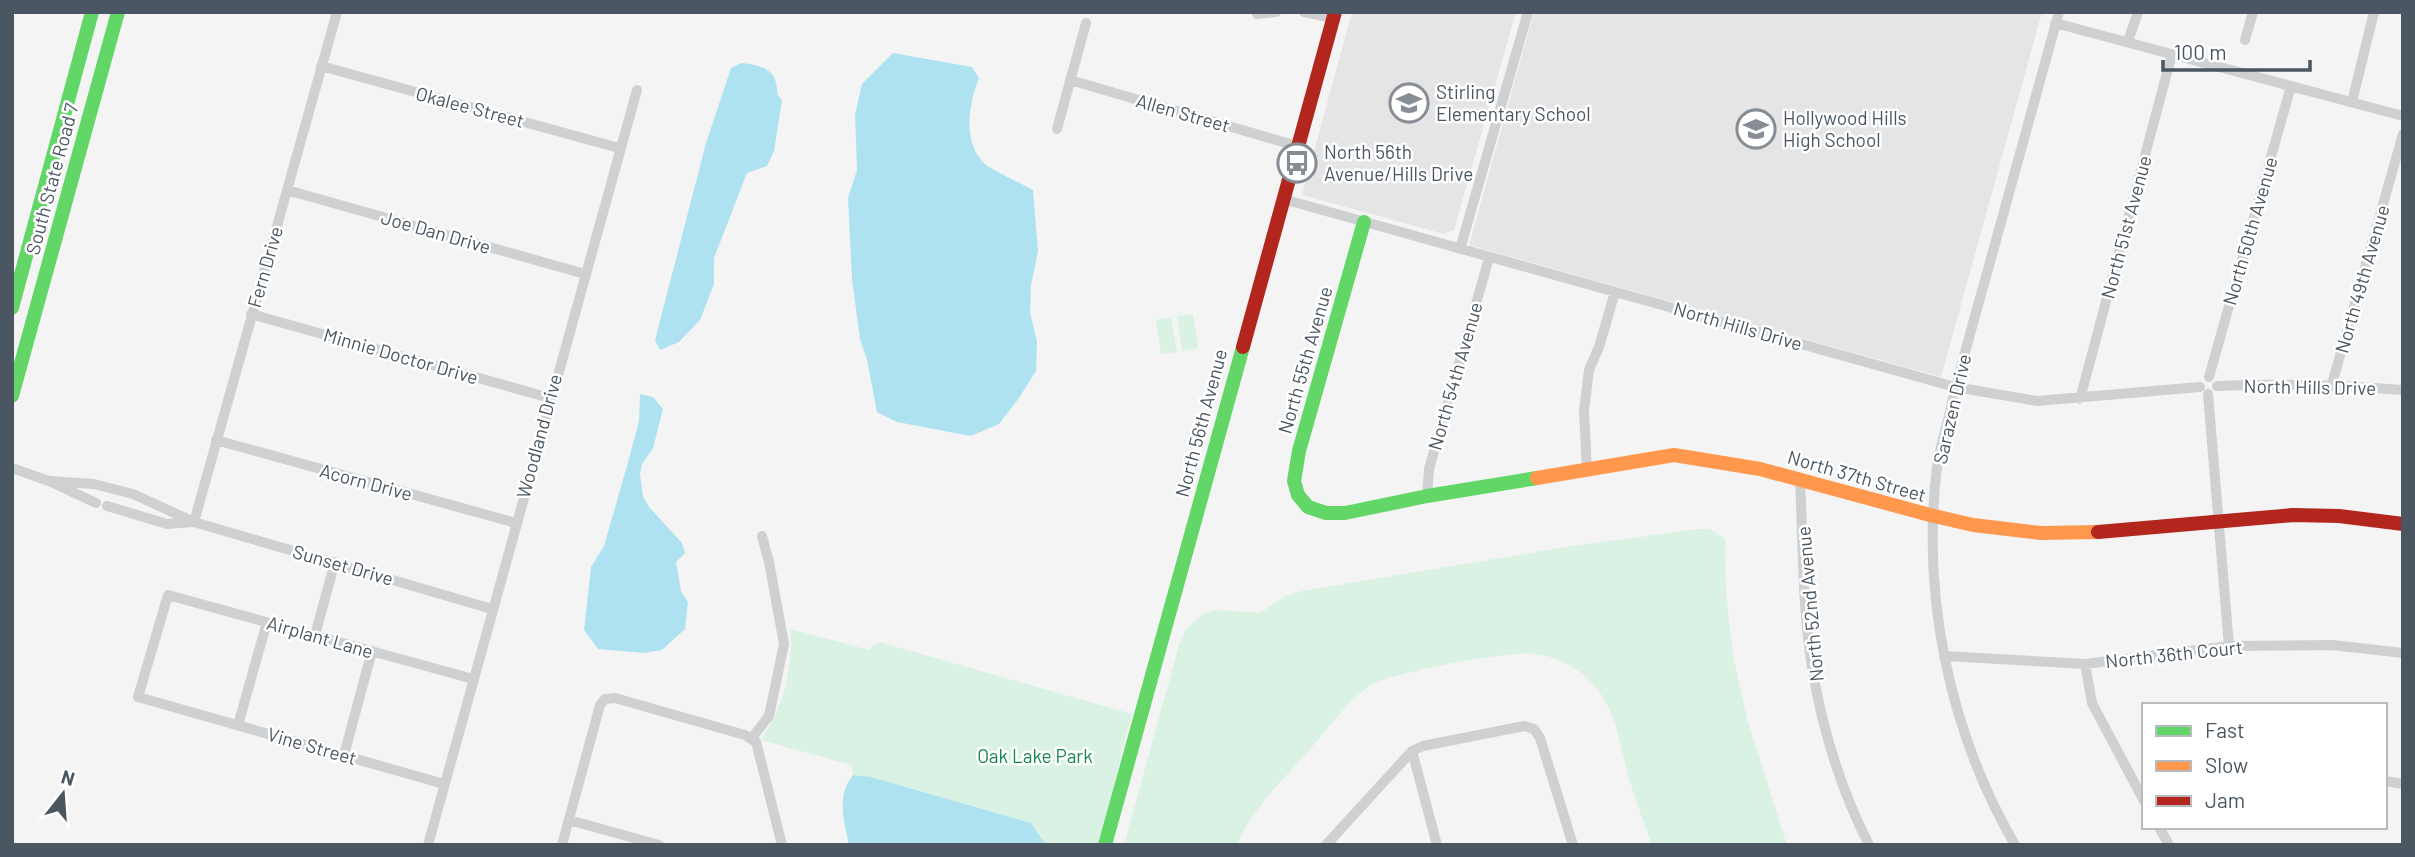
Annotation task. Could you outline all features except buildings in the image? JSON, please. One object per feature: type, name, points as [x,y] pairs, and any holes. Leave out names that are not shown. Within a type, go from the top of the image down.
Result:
[{"type":"street","name":"South State Road 7","points":[[12,308],[93,12]]},
{"type":"street","name":"South State Road 7","points":[[12,396],[118,12]]},
{"type":"street","name":"Fern Drive","points":[[194,522],[337,12]]},
{"type":"street","points":[[1257,14],[1276,12]]},
{"type":"street","points":[[1304,12],[1334,15]]},
{"type":"street","points":[[1461,249],[1528,12]]},
{"type":"street","name":"Sarazen Drive","points":[[2015,845],[1980,772],[1959,718],[1944,656],[1933,566],[1933,518],[1937,466],[1955,387],[2059,12]]},
{"type":"street","points":[[2128,41],[2138,12]]},
{"type":"street","points":[[2245,40],[2253,12]]},
{"type":"street","points":[[2352,102],[2374,12]]},
{"type":"street","name":"North 56th Avenue","points":[[1105,845],[1334,15]]},
{"type":"street","points":[[1056,129],[1086,23]]},
{"type":"street","points":[[2056,23],[2403,116]]},
{"type":"street","name":"North 51st Avenue","points":[[2080,399],[2172,54]]},
{"type":"street","name":"Okalee Street","points":[[321,66],[620,148]]},
{"type":"street","name":"Allen Street","points":[[1070,80],[1297,146]]},
{"type":"street","name":"North 50th Avenue","points":[[2209,377],[2291,86]]},
{"type":"street","name":"Woodland Drive","points":[[444,784],[636,90]]},
{"type":"street","name":"North 49th Avenue","points":[[2332,384],[2403,134]]},
{"type":"street","points":[[56,150],[61,173],[72,182]]},
{"type":"street","name":"Joe Dan Drive","points":[[287,190],[585,274]]},
{"type":"street","name":"North Hills Drive","points":[[1283,199],[1955,387],[2038,401],[2204,391]]},
{"type":"street","name":"North 55th Avenue","points":[[1308,506],[1298,495],[1294,481],[1299,451],[1364,222]]},
{"type":"street","name":"North 54th Avenue","points":[[1427,496],[1429,469],[1489,258]]},
{"type":"street","points":[[1587,470],[1584,411],[1589,370],[1599,347],[1615,292]]},
{"type":"street","name":"Minnie Doctor Drive","points":[[251,314],[550,398]]},
{"type":"street","points":[[2204,391],[2213,393],[2217,386],[2216,381],[2209,377],[2202,380],[2220,520],[2230,646]]},
{"type":"street","name":"North Hills Drive","points":[[2217,386],[2332,384],[2403,390]]},
{"type":"street","name":"Acorn Drive","points":[[216,440],[516,523]]},
{"type":"street","name":"North 37th Street","points":[[1308,506],[1325,513],[1345,513],[1427,496],[1674,455],[1712,458],[1933,518],[2017,531],[2084,533],[2220,520],[2317,515],[2403,524]]},
{"type":"street","name":"Sunset Drive","points":[[12,468],[49,481],[96,503]]},
{"type":"street","name":"North 52nd Avenue","points":[[1800,480],[1805,592],[1812,667],[1832,754],[1869,845]]},
{"type":"street","name":"Sunset Drive","points":[[49,481],[94,484],[123,492],[194,522],[492,609]]},
{"type":"street","points":[[119,509],[123,492]]},
{"type":"street","name":"Sunset Drive","points":[[107,506],[167,524],[194,522]]},
{"type":"street","points":[[753,740],[769,716],[784,644],[762,536]]},
{"type":"street","points":[[315,635],[335,562]]},
{"type":"street","name":"Airplant Lane","points":[[138,697],[168,595],[473,679]]},
{"type":"street","points":[[238,725],[267,622]]},
{"type":"street","name":"North 36th Court","points":[[1944,656],[2085,664],[2230,646],[2332,645],[2403,653]]},
{"type":"street","points":[[344,755],[372,651]]},
{"type":"street","points":[[2085,664],[2092,703],[2142,794]]},
{"type":"street","name":"Vine Street","points":[[138,697],[444,784]]},
{"type":"street","points":[[562,845],[600,705],[605,699],[615,698],[745,735],[753,740],[782,845]]},
{"type":"street","points":[[1326,845],[1412,751],[1423,746],[1524,726],[1534,729],[1540,738],[1573,845]]},
{"type":"street","points":[[1412,751],[1437,845]]},
{"type":"street","points":[[428,845],[444,784]]},
{"type":"street","points":[[569,820],[659,845]]},
{"type":"street","points":[[2160,829],[2169,845]]},
{"type":"shaded area","name":"Stirling Elementary School","points":[[1352,12],[1516,12],[1454,230],[1444,234],[1302,195]]},
{"type":"shaded area","name":"Hollywood Hills High School","points":[[1534,12],[2042,12],[1941,377],[1469,245]]},
{"type":"green space","points":[[1193,314],[1198,348],[1182,351],[1177,316]]},
{"type":"green space","points":[[1171,317],[1177,352],[1161,354],[1156,320]]},
{"type":"green space","points":[[1710,529],[1725,539],[1726,592],[1733,655],[1747,719],[1787,845],[1652,845],[1631,785],[1613,717],[1600,693],[1591,682],[1565,663],[1543,655],[1522,654],[1424,669],[1369,686],[1346,707],[1270,794],[1251,819],[1237,845],[1124,845],[1179,645],[1185,631],[1204,614],[1215,610],[1260,613],[1285,596],[1302,591],[1572,546]]},
{"type":"green space","name":"Oak Lake Park","points":[[790,629],[869,650],[879,642],[1132,714],[1101,845],[1046,845],[1031,823],[871,777],[853,775],[851,765],[761,740],[769,728],[785,687],[790,658]]},
{"type":"water","points":[[893,53],[972,67],[979,78],[970,111],[970,133],[977,154],[987,166],[1033,190],[1038,251],[1031,285],[1030,312],[1037,342],[1036,371],[999,424],[971,436],[897,422],[877,412],[860,339],[852,279],[848,198],[857,170],[855,115],[862,84]]},
{"type":"water","points":[[742,63],[768,70],[782,100],[774,151],[767,166],[747,173],[714,258],[714,284],[700,320],[679,342],[660,350],[655,340],[706,143],[731,68]]},
{"type":"water","points":[[640,394],[653,397],[663,409],[653,448],[642,464],[640,474],[643,496],[649,507],[682,543],[685,553],[676,562],[681,591],[688,602],[685,629],[662,650],[644,653],[598,649],[584,630],[591,567],[604,546],[627,466],[639,421]]},
{"type":"water","points":[[853,775],[871,777],[1031,823],[1046,845],[849,845],[843,800],[844,791]]},
{"type":"traffic: fast","points":[[12,308],[92,12]]},
{"type":"traffic: fast","points":[[12,396],[118,12]]},
{"type":"traffic: fast","points":[[1364,222],[1299,451],[1294,481],[1298,495],[1308,507],[1326,513],[1345,513],[1537,478]]},
{"type":"traffic: fast","points":[[1105,845],[1243,347]]},
{"type":"traffic: slow","points":[[1537,478],[1674,455],[1760,469],[1973,525],[2041,533],[2098,532]]},
{"type":"traffic: jam","points":[[1243,347],[1335,12]]},
{"type":"traffic: jam","points":[[2098,532],[2293,515],[2339,516],[2403,524]]},
{"type":"place","name":"Stirling Elementary School","points":[[1409,103]]},
{"type":"place","name":"Hollywood Hills High School","points":[[1756,129]]},
{"type":"place","name":"North 56th Avenue/Hills Drive","points":[[1297,163]]}]
